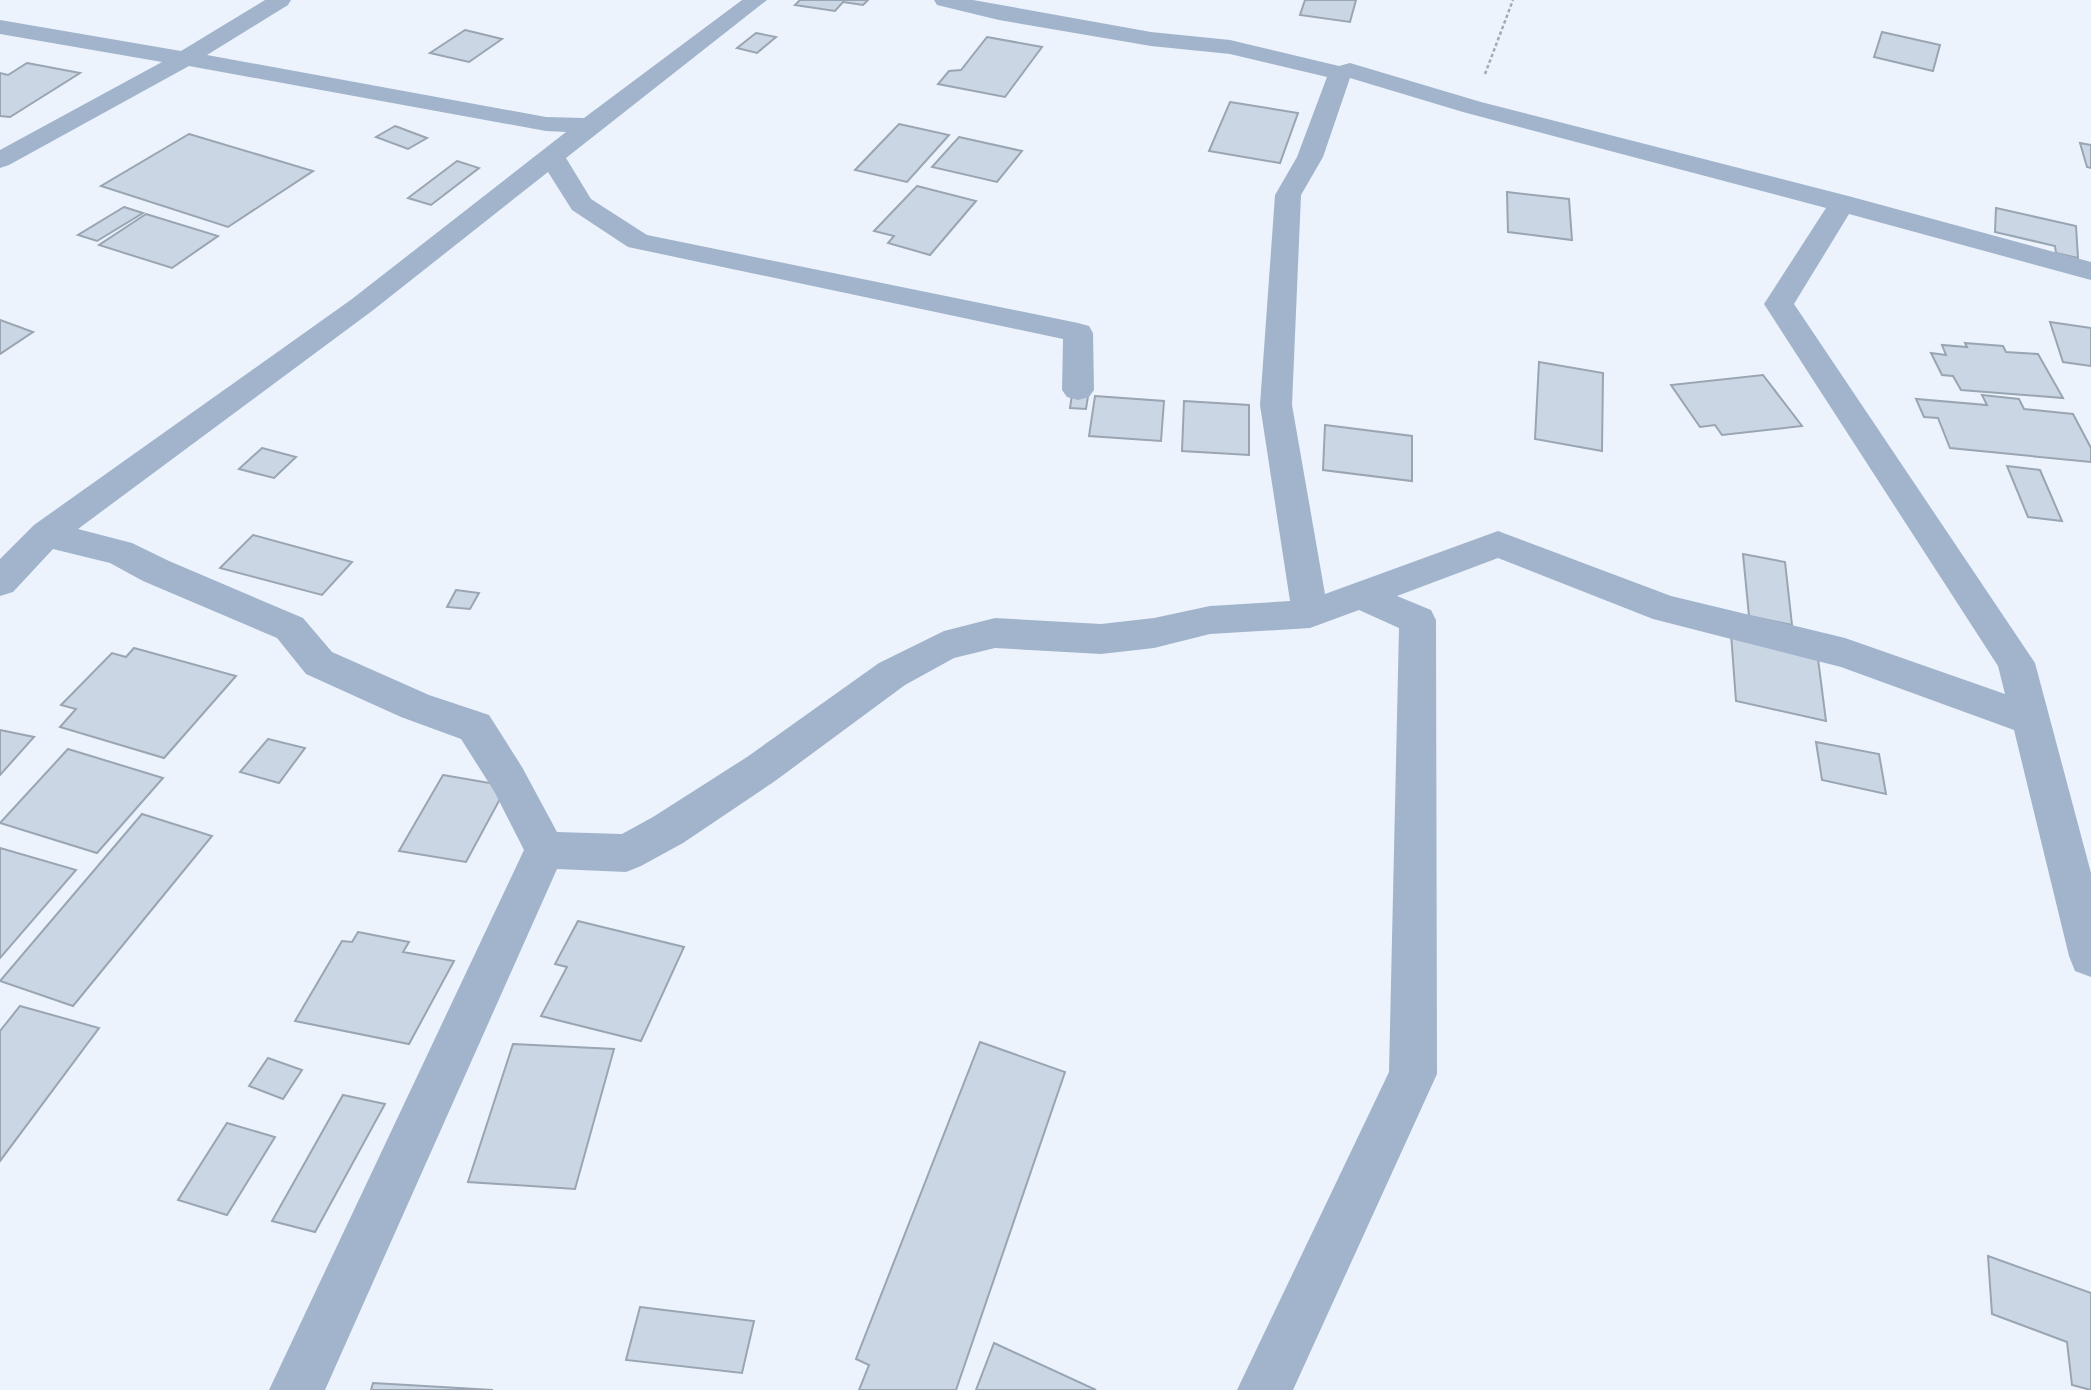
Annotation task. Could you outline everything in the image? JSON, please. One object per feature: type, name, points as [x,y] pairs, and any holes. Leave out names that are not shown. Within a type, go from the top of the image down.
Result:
[{"type":"street","points":[[0,160],[186,58],[279,0]]},
{"type":"street","points":[[0,582],[46,534],[362,305],[590,125],[756,0]]},
{"type":"street","points":[[945,0],[999,13],[1151,39],[1230,47],[1340,73],[1350,70],[1472,107],[1843,203],[2091,271]]},
{"type":"street","points":[[0,27],[545,124],[590,125]]},
{"type":"street","points":[[1310,614],[1276,405],[1279,339],[1288,195],[1310,157],[1340,73]]},
{"type":"street","points":[[552,156],[581,204],[638,241],[1079,334],[1078,390]]},
{"type":"street","points":[[1843,203],[1779,304],[2016,663],[2031,720],[2075,833],[2091,956]]},
{"type":"street","points":[[46,534],[120,552],[156,571],[290,628],[319,663],[415,706],[475,727],[508,779],[545,850]]},
{"type":"street","points":[[545,850],[626,853],[668,830],[761,769],[892,674],[944,646],[995,633],[1101,639],[1154,633],[1210,620],[1310,614],[1498,544],[1666,609],[1845,653],[2031,720]]},
{"type":"street","points":[[1265,1390],[1413,1074],[1418,620],[1359,595]]},
{"type":"street","points":[[297,1390],[545,850]]},
{"type":"path","points":[[1472,107],[1509,17],[1513,0]]},
{"type":"building","points":[[800,0],[868,0],[863,5],[843,2],[835,11],[795,5]]},
{"type":"building","points":[[1305,0],[1356,0],[1350,22],[1300,15]]},
{"type":"building","points":[[465,30],[502,39],[469,62],[430,53]]},
{"type":"building","points":[[1882,32],[1940,45],[1933,71],[1874,57]]},
{"type":"building","points":[[756,33],[776,37],[757,53],[737,48]]},
{"type":"building","points":[[987,37],[1042,47],[1005,97],[938,84],[949,71],[961,70]]},
{"type":"building","points":[[27,63],[80,73],[10,117],[0,116],[0,73],[8,75]]},
{"type":"building","points":[[1230,102],[1298,113],[1280,163],[1209,151]]},
{"type":"building","points":[[899,124],[949,135],[907,182],[855,170]]},
{"type":"building","points":[[395,126],[427,138],[408,149],[376,137]]},
{"type":"building","points":[[189,134],[313,171],[228,227],[101,186]]},
{"type":"building","points":[[959,137],[1022,151],[997,182],[932,167]]},
{"type":"building","points":[[2080,143],[2091,145],[2091,168],[2087,167]]},
{"type":"building","points":[[457,161],[479,168],[431,205],[408,198]]},
{"type":"building","points":[[917,186],[976,201],[930,255],[888,243],[894,236],[874,231]]},
{"type":"building","points":[[1507,192],[1569,199],[1572,240],[1508,232]]},
{"type":"building","points":[[124,207],[143,213],[97,241],[78,235]]},
{"type":"building","points":[[1996,208],[2076,226],[2078,258],[2056,253],[2055,246],[1995,232]]},
{"type":"building","points":[[146,214],[218,236],[172,268],[99,245]]},
{"type":"building","points":[[0,320],[33,332],[0,354]]},
{"type":"building","points":[[2050,322],[2091,328],[2091,366],[2063,362]]},
{"type":"building","points":[[1965,343],[2003,346],[2006,352],[2038,354],[2063,398],[1961,390],[1953,376],[1942,375],[1931,353],[1946,355],[1942,345],[1967,347]]},
{"type":"building","points":[[1539,362],[1603,373],[1602,451],[1535,439]]},
{"type":"building","points":[[1763,375],[1802,426],[1722,435],[1715,425],[1700,427],[1671,385]]},
{"type":"building","points":[[1072,394],[1088,396],[1086,409],[1070,408]]},
{"type":"building","points":[[1982,395],[2019,399],[2024,409],[2073,414],[2091,448],[2091,462],[1950,448],[1938,418],[1924,417],[1916,399],[1987,405]]},
{"type":"building","points":[[1095,396],[1164,401],[1161,441],[1089,436]]},
{"type":"building","points":[[1184,401],[1249,405],[1249,455],[1182,451]]},
{"type":"building","points":[[1325,425],[1412,436],[1412,481],[1323,470]]},
{"type":"building","points":[[262,448],[296,457],[274,478],[239,469]]},
{"type":"building","points":[[2007,466],[2040,470],[2062,521],[2028,517]]},
{"type":"building","points":[[253,535],[352,562],[322,595],[220,568]]},
{"type":"building","points":[[1743,554],[1785,562],[1792,625],[1749,616]]},
{"type":"building","points":[[456,590],[479,593],[470,609],[447,607]]},
{"type":"building","points":[[1731,633],[1817,651],[1826,721],[1736,701]]},
{"type":"building","points":[[134,648],[236,676],[164,758],[60,727],[76,709],[61,705],[112,653],[126,657]]},
{"type":"building","points":[[0,730],[34,737],[0,775]]},
{"type":"building","points":[[268,739],[305,748],[279,783],[240,772]]},
{"type":"building","points":[[1816,742],[1879,754],[1886,794],[1822,780]]},
{"type":"building","points":[[68,749],[163,778],[97,853],[0,823]]},
{"type":"building","points":[[443,775],[507,786],[466,862],[399,851]]},
{"type":"building","points":[[142,814],[212,836],[73,1006],[0,981]]},
{"type":"building","points":[[0,848],[76,870],[0,958]]},
{"type":"building","points":[[578,921],[684,947],[641,1041],[541,1016],[567,967],[555,964]]},
{"type":"building","points":[[358,932],[409,942],[403,952],[454,961],[409,1044],[295,1021],[342,941],[352,942]]},
{"type":"building","points":[[20,1006],[99,1028],[0,1161],[0,1031]]},
{"type":"building","points":[[980,1042],[1065,1072],[956,1390],[859,1390],[869,1365],[856,1359]]},
{"type":"building","points":[[513,1044],[614,1049],[575,1189],[468,1182]]},
{"type":"building","points":[[268,1058],[302,1070],[283,1099],[249,1086]]},
{"type":"building","points":[[343,1095],[385,1104],[315,1232],[272,1221]]},
{"type":"building","points":[[227,1123],[275,1137],[227,1215],[178,1200]]},
{"type":"building","points":[[1988,1256],[2091,1293],[2091,1390],[2072,1385],[2067,1342],[1992,1314]]},
{"type":"building","points":[[640,1307],[754,1321],[742,1373],[626,1360]]},
{"type":"building","points":[[994,1343],[1096,1390],[976,1390]]},
{"type":"building","points":[[373,1383],[493,1390],[371,1390]]}]
